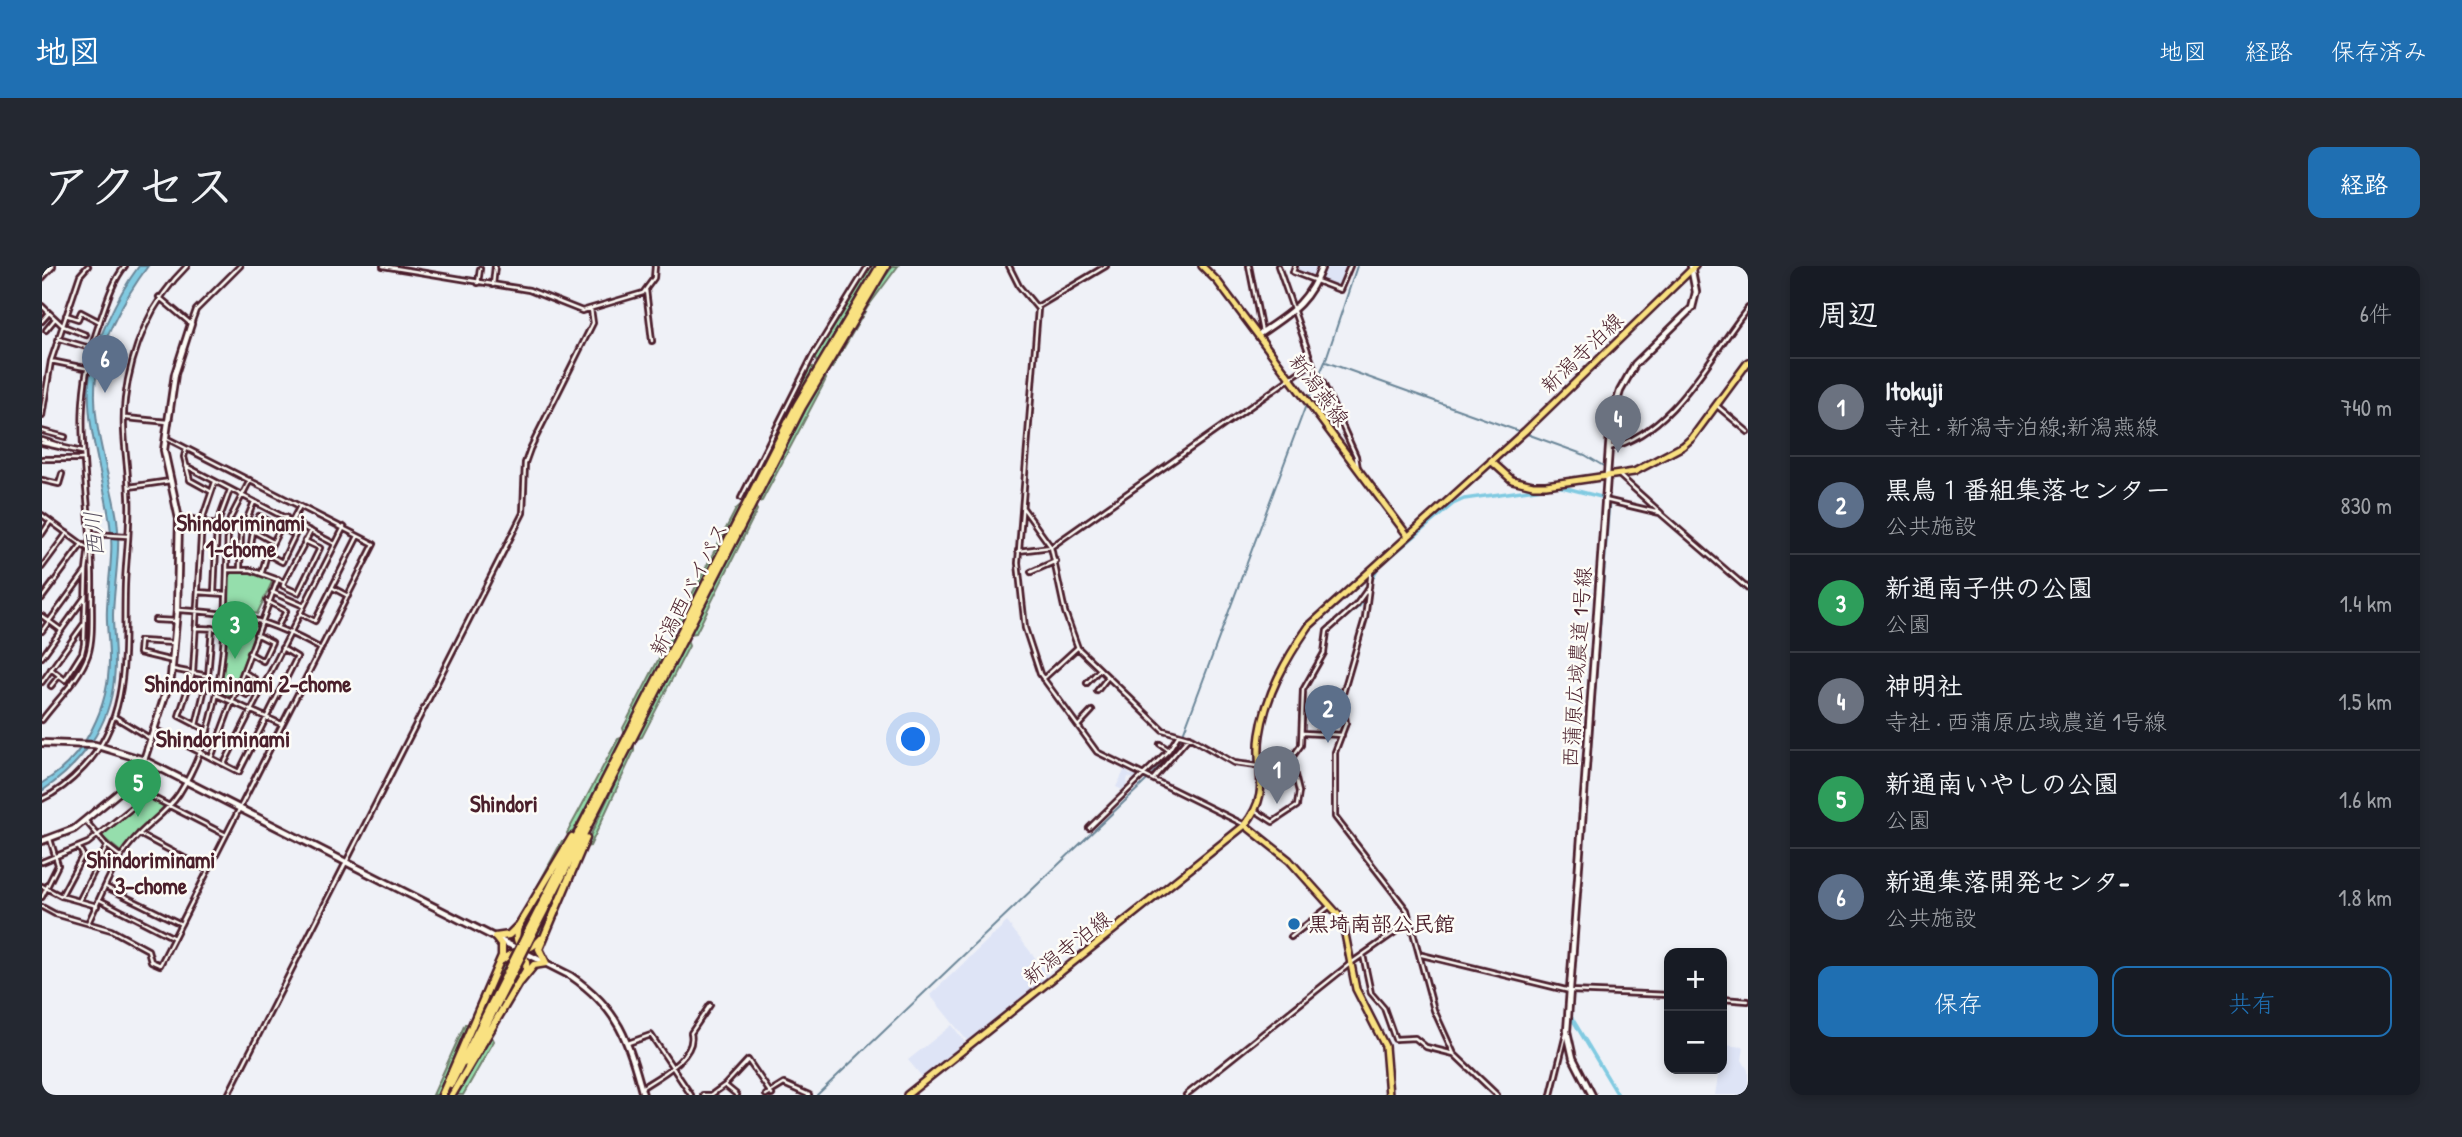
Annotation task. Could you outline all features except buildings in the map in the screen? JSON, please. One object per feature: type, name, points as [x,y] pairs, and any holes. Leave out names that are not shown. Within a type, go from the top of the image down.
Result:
[{"type":"highway","name":"新潟西バイパス","points":[[514,964],[802,407],[878,270],[887,266]]},
{"type":"highway","points":[[451,1095],[531,967],[546,963],[539,949],[601,794]]},
{"type":"highway","points":[[444,1095],[503,951],[495,937],[509,935],[519,925],[601,794]]},
{"type":"highway","points":[[491,979],[505,957],[539,942],[550,923]]},
{"type":"highway","points":[[519,925],[515,938],[527,966],[521,981]]},
{"type":"highway","points":[[444,1095],[514,964]]},
{"type":"highway","points":[[451,1095],[514,964]]},
{"type":"main road","name":"新潟燕線","points":[[1202,266],[1260,334],[1408,536]]},
{"type":"main road","name":"新潟寺泊線","points":[[907,1095],[1245,825],[1256,811],[1263,777],[1259,740],[1262,723],[1282,664],[1315,618],[1491,461],[1693,267]]},
{"type":"main road","points":[[1491,461],[1511,480],[1533,485],[1607,473],[1619,475],[1634,472],[1683,446],[1748,362]]},
{"type":"main road","points":[[1245,825],[1281,852],[1342,919],[1356,989],[1385,1046],[1389,1095]]},
{"type":"street","points":[[42,277],[52,266]]},
{"type":"street","points":[[42,720],[88,655],[91,644],[91,532],[80,410],[90,348],[104,306],[125,266]]},
{"type":"street","points":[[42,799],[78,774],[115,717],[123,685],[128,487],[124,402],[134,356],[159,297],[187,266]]},
{"type":"street","points":[[42,841],[69,832],[85,820],[134,780],[144,760],[173,661],[177,610],[178,519],[165,459],[175,374],[197,310],[240,266]]},
{"type":"street","points":[[383,266],[528,290],[582,311],[634,298],[646,290],[654,278],[655,266]]},
{"type":"street","points":[[493,285],[495,266]]},
{"type":"street","points":[[741,498],[809,364],[868,266]]},
{"type":"street","points":[[1009,266],[1019,286],[1037,307],[1018,551],[1026,628],[1043,679],[1097,752],[1245,825]]},
{"type":"street","points":[[1037,307],[1106,266]]},
{"type":"street","points":[[1249,266],[1260,334],[1307,298],[1322,266]]},
{"type":"street","points":[[1279,266],[1312,363],[1356,456],[1358,469]]},
{"type":"street","points":[[1295,266],[1293,272],[1342,289],[1350,266]]},
{"type":"street","points":[[42,416],[51,361],[80,275],[86,267]]},
{"type":"street","name":"西蒲原広域農道 1号線","points":[[1592,1095],[1573,1058],[1567,1031],[1611,420],[1628,375],[1653,343],[1692,308],[1696,292],[1693,267]]},
{"type":"street","points":[[478,283],[480,269]]},
{"type":"street","points":[[646,290],[652,341]]},
{"type":"street","points":[[159,297],[191,324]]},
{"type":"street","points":[[42,307],[63,326],[86,335]]},
{"type":"street","points":[[1609,448],[1642,435],[1671,409],[1748,308]]},
{"type":"street","points":[[228,1095],[523,513],[525,463],[593,323],[591,309]]},
{"type":"street","points":[[66,315],[78,319],[81,312],[100,322]]},
{"type":"street","points":[[42,321],[49,313]]},
{"type":"street","points":[[47,330],[55,319]]},
{"type":"street","points":[[58,339],[90,348]]},
{"type":"street","points":[[51,361],[85,368]]},
{"type":"street","points":[[1018,551],[1051,547],[1312,363]]},
{"type":"street","points":[[809,364],[814,366]]},
{"type":"street","points":[[42,370],[48,374]]},
{"type":"street","points":[[825,371],[831,373]]},
{"type":"street","points":[[42,380],[47,383]]},
{"type":"street","points":[[1715,404],[1748,432]]},
{"type":"street","points":[[124,418],[168,422]]},
{"type":"street","points":[[42,431],[65,437]]},
{"type":"street","points":[[42,907],[55,914],[110,930],[148,950],[151,961],[157,966],[174,938],[374,544],[166,438]]},
{"type":"street","points":[[42,442],[82,452]]},
{"type":"street","points":[[42,442],[61,446]]},
{"type":"street","points":[[187,448],[186,466],[190,480],[211,491]]},
{"type":"street","points":[[42,459],[83,459]]},
{"type":"street","points":[[186,466],[335,544]]},
{"type":"street","points":[[42,480],[59,484],[62,474]]},
{"type":"street","points":[[1619,475],[1748,589]]},
{"type":"street","points":[[88,923],[121,857],[139,834],[170,806],[186,781],[208,731],[217,695],[225,629],[230,519],[250,480]]},
{"type":"street","points":[[128,487],[170,481]]},
{"type":"street","points":[[208,731],[179,716],[193,673],[202,520],[215,482]]},
{"type":"street","points":[[214,593],[218,525],[230,490]]},
{"type":"street","points":[[1605,500],[1660,513],[1665,517]]},
{"type":"street","points":[[240,569],[242,533],[255,502]]},
{"type":"street","points":[[292,521],[300,506]]},
{"type":"street","points":[[1023,508],[1051,547],[1070,629],[1078,648],[1163,730],[1187,737],[1234,763],[1261,766]]},
{"type":"street","points":[[42,515],[87,548]]},
{"type":"street","points":[[259,516],[295,535],[282,562],[267,554],[250,552],[253,531],[259,516]]},
{"type":"street","points":[[262,572],[267,554],[286,517]]},
{"type":"street","points":[[178,519],[202,520],[218,525]]},
{"type":"street","points":[[42,534],[51,521]]},
{"type":"street","points":[[224,764],[344,527]]},
{"type":"street","points":[[253,531],[273,542]]},
{"type":"street","points":[[305,541],[320,548],[298,593],[283,586],[284,582],[305,541],[311,531]]},
{"type":"street","points":[[91,532],[127,536]]},
{"type":"street","points":[[51,669],[65,680],[82,653],[87,548],[91,532]]},
{"type":"street","points":[[42,567],[67,533]]},
{"type":"street","points":[[300,614],[315,621],[358,536]]},
{"type":"street","points":[[42,598],[82,544]]},
{"type":"street","points":[[1031,572],[1056,561]]},
{"type":"street","points":[[1371,569],[1365,620],[1342,697],[1346,723],[1335,752],[1335,817],[1407,909],[1434,1010],[1454,1054],[1497,1095]]},
{"type":"street","points":[[227,570],[262,572],[284,582]]},
{"type":"street","points":[[42,631],[86,571]]},
{"type":"street","points":[[211,758],[239,690],[267,601],[278,579]]},
{"type":"street","points":[[1256,811],[1273,822],[1297,806],[1299,792],[1291,759],[1301,745],[1303,690],[1324,653],[1327,631],[1356,605],[1369,587]]},
{"type":"street","points":[[333,588],[348,596]]},
{"type":"street","points":[[198,592],[226,594]]},
{"type":"street","points":[[272,592],[303,606]]},
{"type":"street","points":[[42,657],[85,597]]},
{"type":"street","points":[[267,601],[286,611],[278,626]]},
{"type":"street","points":[[177,610],[225,612],[261,620],[321,649]]},
{"type":"street","points":[[42,616],[61,630]]},
{"type":"street","points":[[155,620],[176,621]]},
{"type":"street","points":[[42,681],[85,622]]},
{"type":"street","points":[[195,628],[225,629]]},
{"type":"street","points":[[196,725],[208,676],[212,628]]},
{"type":"street","points":[[1065,632],[1070,629]]},
{"type":"street","points":[[249,653],[263,661],[272,642],[256,634]]},
{"type":"street","points":[[173,661],[139,653],[140,641],[174,643]]},
{"type":"street","points":[[154,729],[239,772],[297,656],[282,648]]},
{"type":"street","points":[[1043,679],[1078,648]]},
{"type":"street","points":[[172,669],[208,676]]},
{"type":"street","points":[[1087,683],[1100,669]]},
{"type":"street","points":[[239,690],[247,695],[256,679],[244,672]]},
{"type":"street","points":[[51,686],[59,676]]},
{"type":"street","points":[[1097,691],[1108,677]]},
{"type":"street","points":[[217,695],[252,708],[282,724]]},
{"type":"street","points":[[1078,726],[1092,712]]},
{"type":"street","points":[[115,717],[150,739]]},
{"type":"street","points":[[1303,733],[1342,735]]},
{"type":"street","points":[[1089,828],[1169,750],[1179,736]]},
{"type":"street","points":[[1153,779],[1187,737]]},
{"type":"street","points":[[42,743],[98,745],[144,760],[546,963],[594,991],[609,1008],[628,1043],[643,1095]]},
{"type":"street","points":[[1160,744],[1169,750]]},
{"type":"street","points":[[42,862],[79,848],[148,795],[226,835]]},
{"type":"street","points":[[85,820],[97,836],[121,857]]},
{"type":"street","points":[[139,834],[208,870]]},
{"type":"street","points":[[42,897],[44,887],[58,866],[50,838]]},
{"type":"street","points":[[79,901],[107,846]]},
{"type":"street","points":[[61,896],[83,855],[79,848]]},
{"type":"street","points":[[44,887],[61,896],[97,906]]},
{"type":"street","points":[[106,887],[181,924]]},
{"type":"street","points":[[100,900],[174,938]]},
{"type":"street","points":[[1291,937],[1330,906]]},
{"type":"street","points":[[1186,1095],[1351,963],[1410,921]]},
{"type":"street","points":[[1363,954],[1371,993],[1384,1008],[1395,1039],[1415,1038],[1426,1047],[1454,1054]]},
{"type":"street","points":[[1420,954],[1570,992],[1664,995]]},
{"type":"street","points":[[1727,999],[1748,1001]]},
{"type":"street","points":[[641,1088],[672,1068],[687,1054],[693,1040],[691,1033],[710,1005]]},
{"type":"street","points":[[1551,1095],[1567,1031]]},
{"type":"street","points":[[628,1043],[651,1035],[691,1095]]},
{"type":"street","points":[[703,1095],[710,1095],[725,1085],[748,1060],[772,1094]]},
{"type":"street","points":[[725,1085],[737,1095]]},
{"type":"street","points":[[766,1095],[789,1085],[809,1095]]},
{"type":"shaded area","points":[[1295,266],[1353,266],[1344,291],[1293,272]]},
{"type":"shaded area","points":[[1125,769],[1130,775],[1135,773],[1139,776],[1136,780],[1128,777],[1125,791],[1116,787]]},
{"type":"shaded area","points":[[1007,922],[1051,978],[969,1043],[930,995]]},
{"type":"shaded area","points":[[952,1025],[967,1045],[924,1079],[908,1060]]},
{"type":"shaded area","points":[[1727,1045],[1744,1047],[1742,1060],[1748,1070],[1748,1095],[1715,1095],[1718,1074],[1727,1074]]},
{"type":"green space","points":[[869,266],[875,266],[817,363],[814,357]]},
{"type":"green space","points":[[893,266],[898,266],[867,308],[832,368],[827,368],[861,309]]},
{"type":"green space","points":[[810,367],[814,367],[747,498],[745,492]]},
{"type":"green space","points":[[824,372],[826,379],[823,385],[762,501],[756,503]]},
{"type":"green space","points":[[745,501],[680,629],[677,623],[736,509]]},
{"type":"green space","points":[[755,506],[757,510],[696,633],[690,634]]},
{"type":"green space","points":[[229,573],[258,573],[273,580],[257,614],[228,606]]},
{"type":"green space","points":[[231,614],[258,623],[232,696],[221,693],[227,623]]},
{"type":"green space","points":[[675,634],[625,735],[623,728],[670,637]]},
{"type":"green space","points":[[687,640],[689,646],[642,737],[635,740]]},
{"type":"green space","points":[[624,737],[569,839],[567,833],[618,739]]},
{"type":"green space","points":[[634,743],[634,751],[590,846],[585,847]]},
{"type":"green space","points":[[148,796],[167,806],[138,833],[122,853],[100,835]]},
{"type":"green space","points":[[562,841],[567,841],[517,924]]},
{"type":"green space","points":[[564,855],[519,942],[519,929]]},
{"type":"green space","points":[[576,856],[539,940],[530,947]]},
{"type":"green space","points":[[513,954],[465,1048],[496,972]]},
{"type":"green space","points":[[465,1024],[470,1024],[439,1095],[433,1095]]},
{"type":"green space","points":[[491,1035],[494,1041],[463,1095],[456,1095]]},
{"type":"water","points":[[139,266],[148,266],[116,318],[103,348],[96,377],[98,430],[118,531],[113,615],[115,671],[111,696],[100,728],[81,757],[42,791],[42,783],[71,760],[82,745],[100,712],[105,694],[109,657],[107,615],[111,535],[90,418],[89,382],[95,353],[107,321]]},
{"type":"waterway","points":[[1308,400],[1325,362],[1357,266]]},
{"type":"waterway","points":[[1326,362],[1521,432]]},
{"type":"waterway","points":[[817,1095],[1146,781],[1180,742],[1306,405]]},
{"type":"waterway","points":[[1527,434],[1585,455],[1605,467]]},
{"type":"waterway","points":[[1618,477],[1655,510]]},
{"type":"waterway","points":[[1370,583],[1378,567],[1453,504],[1464,499],[1558,486],[1609,499],[1570,1015],[1618,1095]]},
{"type":"waterway","points":[[1662,516],[1748,593]]},
{"type":"waterway","points":[[1348,615],[1359,606],[1368,591]]},
{"type":"place","name":"新通集落開発センタ-","points":[[105,393]]},
{"type":"place","name":"神明社","points":[[1618,453]]},
{"type":"place","name":"新通南子供の公園","points":[[235,659]]},
{"type":"place","name":"黒鳥１番組集落センター","points":[[1328,743]]},
{"type":"place","name":"Itokuji","points":[[1277,804]]},
{"type":"place","name":"新通南いやしの公園","points":[[138,817]]},
{"type":"place","name":"黒埼南部公民館","points":[[1294,924]]},
{"type":"district","name":"Shindoriminami 1-chome","points":[[241,536]]},
{"type":"district","name":"Shindoriminami 2-chome","points":[[248,684]]},
{"type":"district","name":"Shindoriminami","points":[[223,739]]},
{"type":"district","name":"Shindori","points":[[504,804]]},
{"type":"district","name":"Shindoriminami 3-chome","points":[[151,873]]},
{"type":"water label","name":"西川","points":[[94,534]]}]
